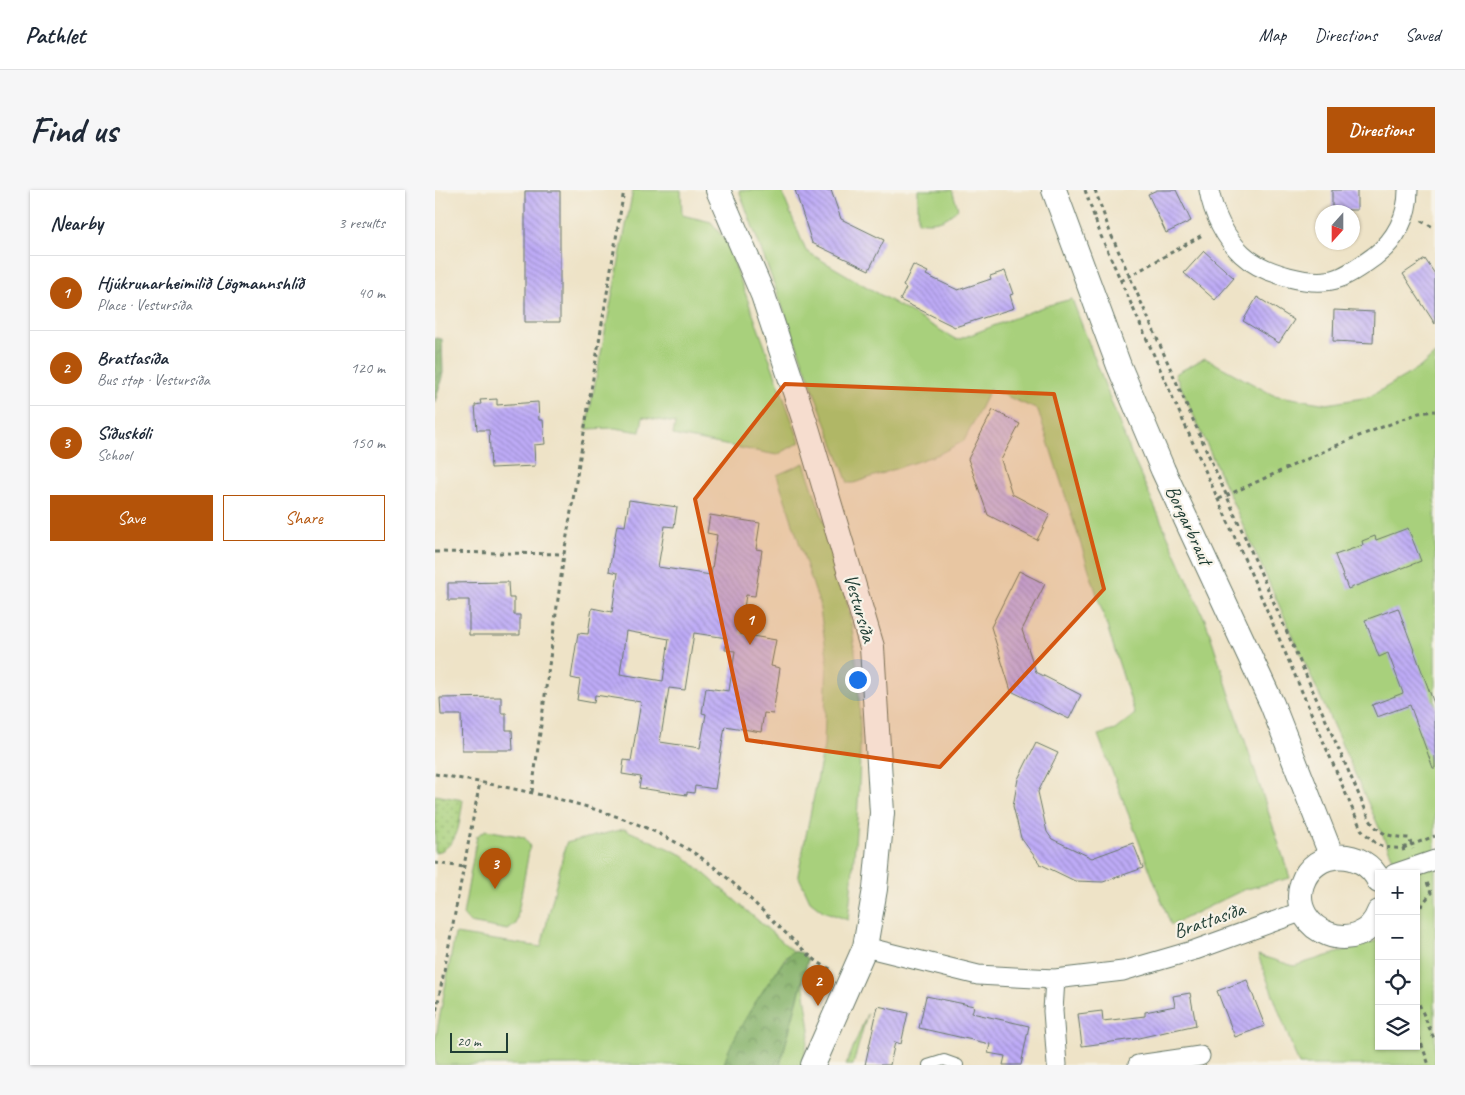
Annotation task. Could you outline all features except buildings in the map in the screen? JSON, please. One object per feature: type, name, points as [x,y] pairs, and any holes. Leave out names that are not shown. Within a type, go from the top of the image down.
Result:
[{"type":"street","name":"Vestursíða","points":[[718,190],[763,295],[807,428],[872,647],[882,813],[875,889],[865,947],[813,1065]]},
{"type":"street","name":"Borgarbraut","points":[[1054,190],[1119,366],[1163,470],[1272,704],[1332,857]]},
{"type":"street","points":[[1209,190],[1220,226],[1242,254],[1272,271],[1310,282],[1338,279],[1363,266],[1386,248],[1402,223],[1408,202],[1409,190]]},
{"type":"street","points":[[1375,874],[1371,868],[1360,860],[1346,856],[1332,857],[1319,862],[1309,871],[1302,883],[1300,897],[1303,911],[1310,923],[1320,932],[1332,937],[1358,934],[1369,927],[1377,915]]},
{"type":"street","name":"Brattasíða","points":[[865,947],[978,974],[1055,979],[1123,971],[1195,950],[1303,911]]},
{"type":"street","points":[[1055,979],[1053,1011],[1057,1065]]},
{"type":"street","points":[[1138,1065],[1200,1056]]},
{"type":"lane","points":[[928,1065],[944,1060],[958,1065]]},
{"type":"path","points":[[533,792],[564,554],[624,190]]},
{"type":"path","points":[[1085,190],[1101,236],[1218,499],[1361,829],[1373,842],[1386,849],[1403,848],[1435,836]]},
{"type":"path","points":[[1095,190],[1110,232],[1131,275],[1370,820],[1377,830],[1395,837],[1409,838],[1412,845],[1415,870]]},
{"type":"path","points":[[1121,281],[1220,226]]},
{"type":"path","points":[[1218,499],[1351,439],[1419,413],[1435,411]]},
{"type":"path","points":[[435,552],[564,554]]},
{"type":"path","points":[[435,774],[533,792],[631,822],[673,839],[709,864],[744,892],[812,957],[829,968],[851,976]]},
{"type":"path","points":[[435,1018],[481,782]]},
{"type":"path","points":[[1403,848],[1415,870]]},
{"type":"path","points":[[435,863],[464,867]]},
{"type":"path","points":[[1420,877],[1431,893],[1420,908]]},
{"type":"path","points":[[1420,1005],[1435,1040]]},
{"type":"path","points":[[1420,1040],[1429,1065]]},
{"type":"highlighted area","points":[[785,384],[1054,394],[1104,589],[940,767],[747,740],[695,499]]},
{"type":"green space","points":[[633,190],[681,190],[682,215],[711,222],[726,241],[800,442],[777,455],[673,435],[675,423],[643,417],[640,432],[615,428],[586,429]]},
{"type":"green space","points":[[739,190],[781,190],[806,251],[957,340],[1045,306],[1072,299],[1130,451],[1206,622],[1290,878],[1243,890],[1171,925],[1098,735],[1115,730],[1135,714],[1038,410],[990,389],[964,441],[939,454],[854,483],[848,483]]},
{"type":"green space","points":[[918,190],[952,190],[958,208],[940,221],[918,221]]},
{"type":"green space","points":[[435,338],[442,339],[443,373],[435,403]]},
{"type":"green space","points":[[1435,354],[1435,1065],[1299,1065],[1258,955],[1294,966],[1375,941],[1375,1050],[1420,1050],[1420,870],[1398,870],[1175,374],[1205,358],[1273,395],[1327,404],[1369,397],[1419,368]]},
{"type":"green space","points":[[804,463],[842,581],[857,665],[860,708],[859,793],[848,920],[823,911],[810,901],[798,875],[824,746],[827,656],[819,603],[777,475]]},
{"type":"green space","points":[[435,795],[463,800],[459,825],[454,839],[443,850],[435,853]]},
{"type":"green space","points":[[624,829],[683,855],[793,951],[785,958],[749,1014],[724,1065],[435,1065],[435,1042],[455,934],[541,947],[566,843]]},
{"type":"green space","points":[[486,830],[524,837],[530,845],[516,924],[508,930],[470,923],[463,915],[477,836]]},
{"type":"green space","points":[[793,951],[802,953],[808,960],[780,1065],[724,1065],[733,1040],[742,1024],[776,972]]},
{"type":"green space","points":[[803,980],[810,1030],[802,1065],[780,1065]]},
{"type":"green space","points":[[867,1014],[853,1065],[846,1065]]},
{"type":"place","name":"Hjúkrunarheimilið Lögmannshlíð","points":[[750,645]]},
{"type":"place","name":"Síðuskóli","points":[[495,889]]},
{"type":"place","name":"Brattasíða","points":[[818,1006]]}]
